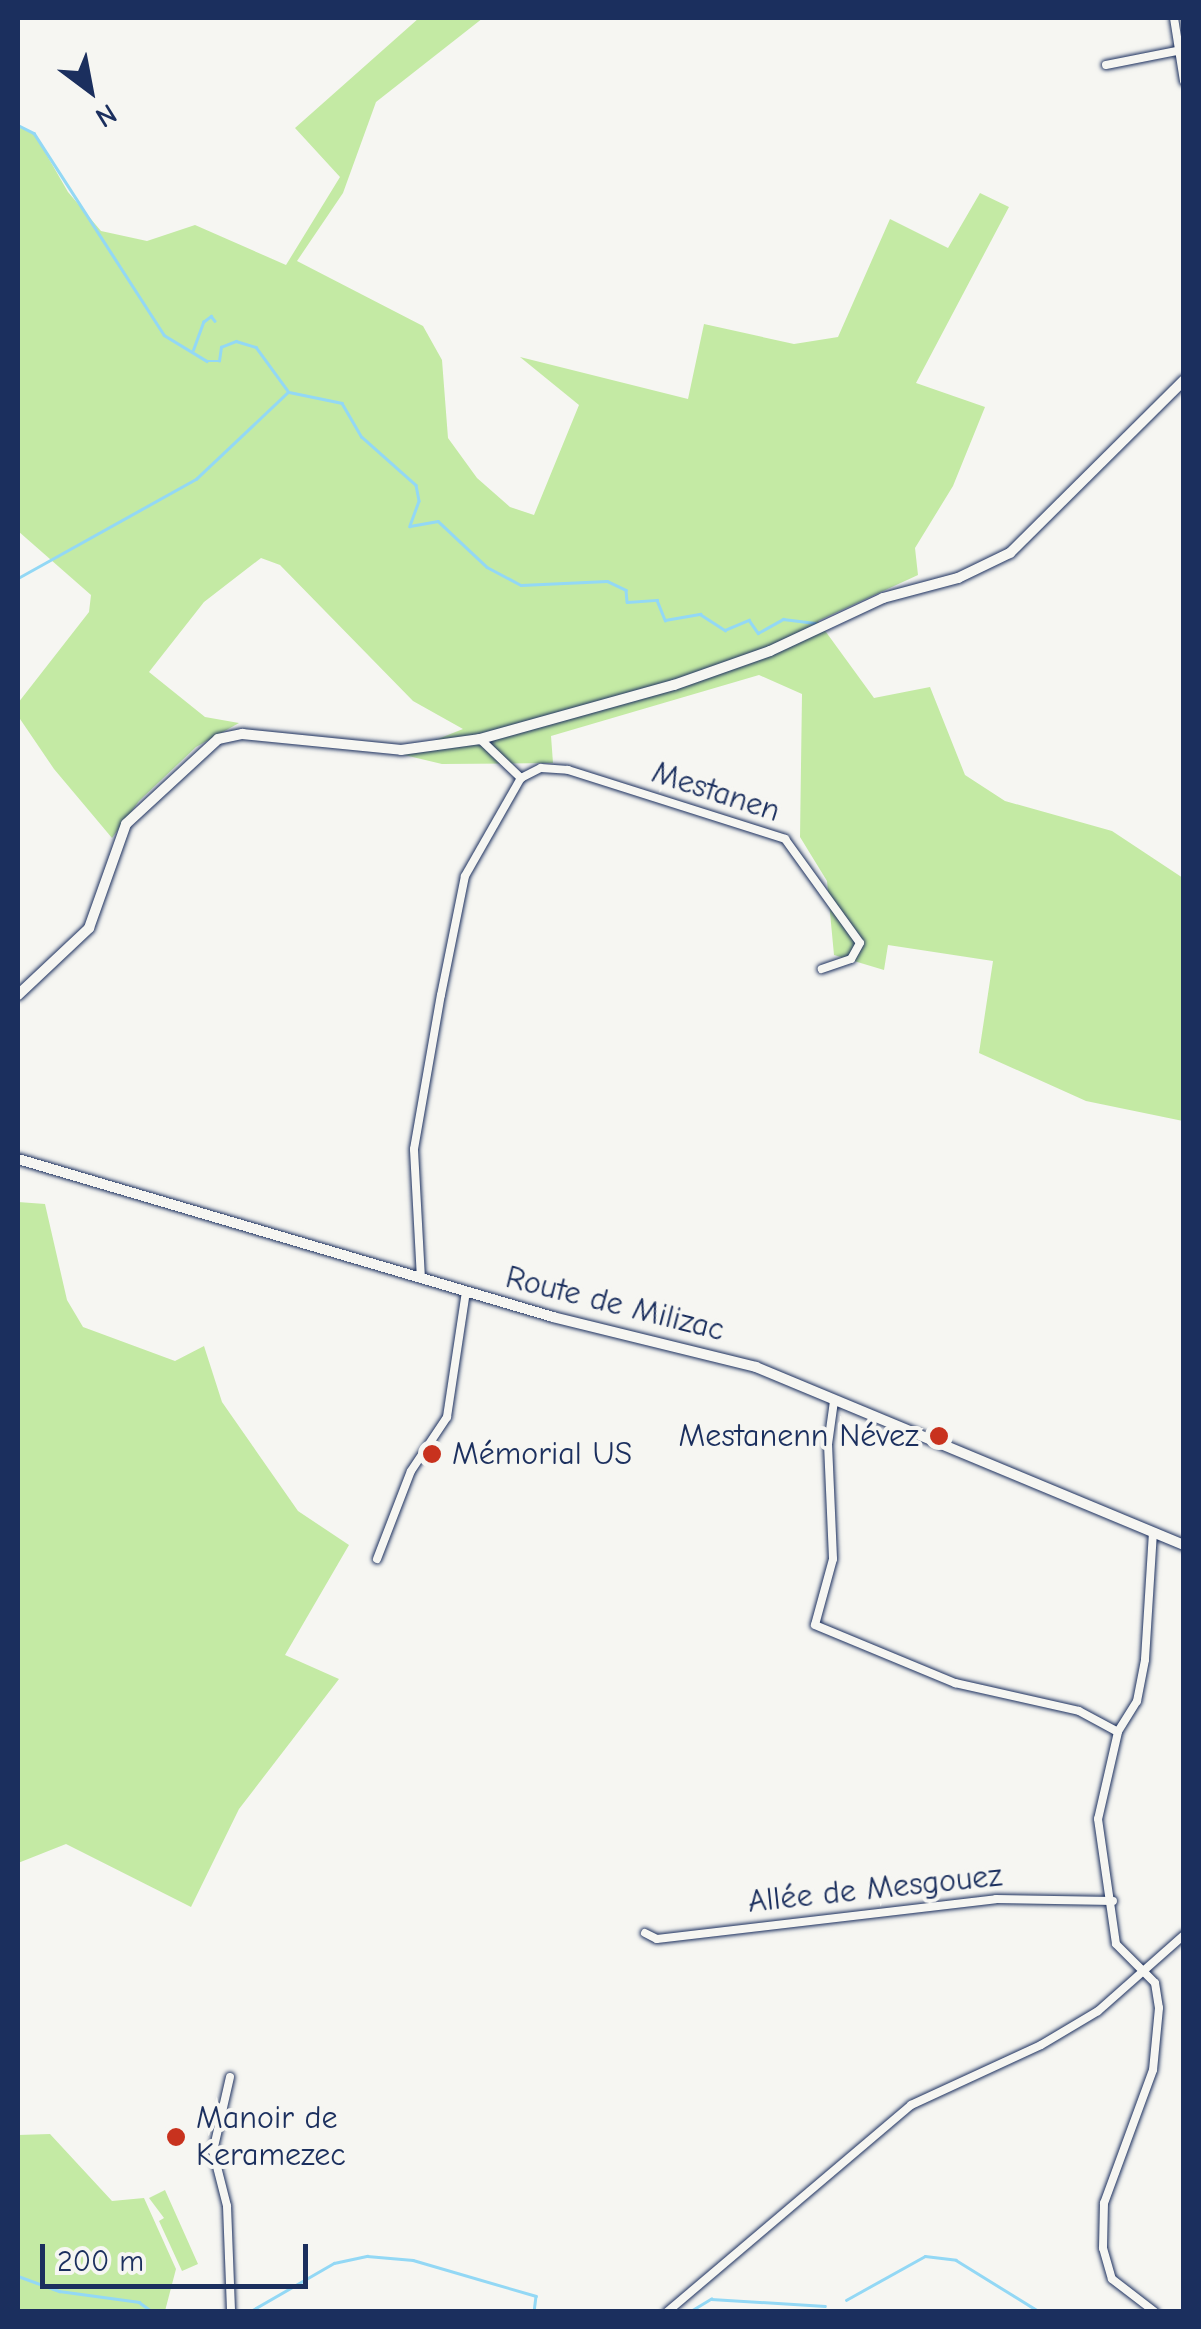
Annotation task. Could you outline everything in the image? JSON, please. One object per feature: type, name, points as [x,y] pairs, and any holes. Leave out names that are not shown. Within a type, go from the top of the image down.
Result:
[{"type":"street","points":[[1174,18],[1184,81]]},
{"type":"street","points":[[1106,65],[1177,51]]},
{"type":"street","points":[[18,995],[90,928],[126,824],[218,739],[242,734],[400,750],[480,739],[674,686],[883,598],[992,565],[1184,380]]},
{"type":"street","points":[[421,1279],[414,1149],[440,995],[466,876],[521,778],[480,739]]},
{"type":"street","name":"Mestanen","points":[[521,778],[541,768],[568,770],[785,840],[860,942],[851,959],[822,969]]},
{"type":"street","name":"Route de Milizac","points":[[18,1159],[466,1292],[692,1346],[1184,1545]]},
{"type":"street","points":[[377,1559],[411,1471],[447,1416],[466,1292]]},
{"type":"street","points":[[834,1401],[828,1444],[833,1559],[815,1625],[955,1683],[1079,1711],[1118,1732]]},
{"type":"street","points":[[1154,1532],[1146,1660],[1137,1701],[1118,1732],[1098,1818],[1116,1944],[1155,1983],[1159,2008],[1156,2056],[1101,2219],[1112,2278],[1155,2312]]},
{"type":"street","name":"Allée de Mesgouez","points":[[645,1934],[657,1939],[996,1899],[1112,1901]]},
{"type":"street","points":[[667,2312],[911,2105],[1041,2045],[1098,2010],[1184,1935]]},
{"type":"street","points":[[230,2077],[213,2151],[228,2206],[231,2312]]},
{"type":"green space","points":[[419,18],[483,18],[376,102],[343,193],[297,261],[423,326],[442,360],[448,438],[477,478],[510,507],[534,515],[579,405],[520,357],[688,399],[704,324],[794,344],[838,337],[890,219],[948,248],[980,193],[1009,207],[916,383],[985,407],[953,486],[915,548],[918,575],[818,621],[874,698],[930,687],[965,775],[1005,801],[1112,831],[1183,878],[1183,1121],[1086,1101],[979,1053],[993,961],[888,945],[884,970],[834,955],[827,881],[800,837],[802,694],[759,675],[551,736],[553,763],[442,764],[400,754],[463,729],[413,701],[280,565],[261,558],[204,602],[149,672],[205,717],[239,723],[196,747],[139,801],[112,838],[54,769],[18,716],[18,703],[89,612],[91,595],[18,531],[18,125],[34,133],[68,192],[101,231],[147,241],[195,225],[286,265],[340,177],[295,128]]},
{"type":"green space","points":[[18,1202],[45,1204],[67,1300],[83,1327],[175,1361],[204,1346],[222,1402],[298,1511],[349,1545],[285,1655],[339,1679],[239,1809],[191,1907],[66,1844],[18,1863]]},
{"type":"green space","points":[[50,2134],[112,2201],[144,2198],[176,2269],[165,2311],[18,2311],[18,2135]]},
{"type":"green space","points":[[165,2190],[198,2264],[182,2271],[159,2221],[164,2218],[149,2198]]},
{"type":"waterway","points":[[18,125],[34,133],[164,335],[207,361],[219,361],[221,347],[236,341],[256,347],[288,391]]},
{"type":"waterway","points":[[193,350],[203,322],[211,316],[215,321]]},
{"type":"waterway","points":[[289,392],[342,403],[362,437],[416,485],[419,501],[410,526],[438,521],[487,567],[521,585],[607,581],[626,590],[627,602],[657,600],[665,620],[700,614],[725,630],[749,620],[758,633],[783,619],[815,623]]},
{"type":"waterway","points":[[18,578],[196,479],[287,393]]},
{"type":"waterway","points":[[249,2312],[334,2263],[367,2256],[413,2260],[536,2296],[534,2312]]},
{"type":"waterway","points":[[846,2300],[925,2256],[956,2260],[1040,2312]]},
{"type":"waterway","points":[[18,2276],[59,2291],[139,2302],[153,2312]]},
{"type":"waterway","points":[[689,2312],[711,2299],[825,2306]]},
{"type":"place","name":"Mestanenn Névez","points":[[939,1436]]},
{"type":"place","name":"Mémorial US","points":[[432,1454]]},
{"type":"place","name":"Manoir de Keramezec","points":[[176,2137]]}]
